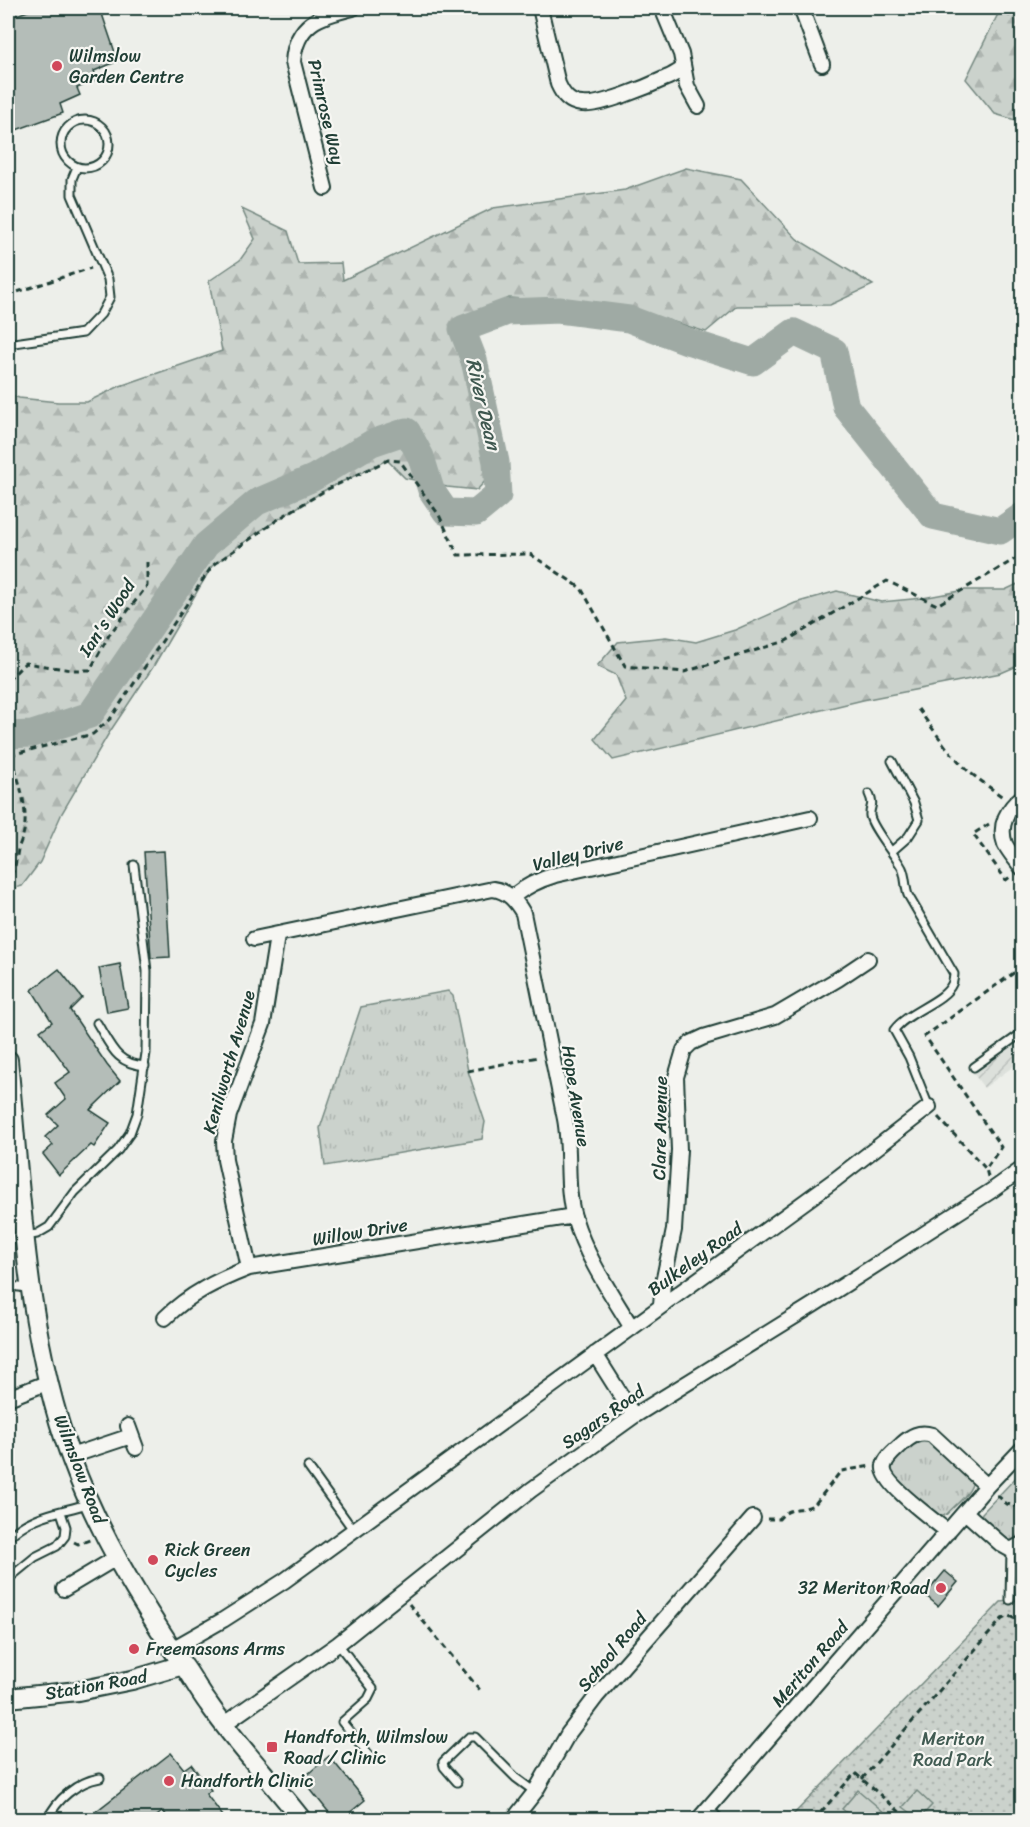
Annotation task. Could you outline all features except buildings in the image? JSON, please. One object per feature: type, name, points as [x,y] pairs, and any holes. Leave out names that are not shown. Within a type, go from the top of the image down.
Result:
[{"type":"street","name":"Primrose Way","points":[[325,188],[293,63],[294,52],[301,34],[313,22],[328,14],[353,8]]},
{"type":"street","points":[[540,8],[562,94],[579,104],[605,101],[652,84],[683,69]]},
{"type":"street","points":[[662,8],[681,54],[687,86],[698,106]]},
{"type":"street","points":[[801,8],[822,64]]},
{"type":"street","points":[[1017,801],[1006,814],[1003,827],[1006,845],[1023,868]]},
{"type":"street","name":"Valley Drive","points":[[512,897],[527,885],[555,876],[810,818]]},
{"type":"street","points":[[254,939],[493,889],[505,892],[512,897]]},
{"type":"street","name":"Hope Avenue","points":[[512,897],[523,913],[552,1054],[568,1138],[569,1186],[574,1216],[594,1266],[632,1328]]},
{"type":"street","name":"Kenilworth Avenue","points":[[249,1268],[225,1160],[224,1141],[229,1114],[262,1024],[277,936]]},
{"type":"street","name":"Clare Avenue","points":[[662,1305],[663,1283],[674,1230],[679,1150],[676,1077],[684,1050],[691,1043],[704,1037],[775,1016],[808,998],[868,959]]},
{"type":"street","name":"Wilmslow Road","points":[[8,1060],[18,1201],[25,1236],[30,1288],[49,1382],[70,1456],[116,1558],[172,1649],[208,1703],[302,1820]]},
{"type":"street","name":"Bulkeley Road","points":[[172,1649],[284,1581],[354,1531],[836,1179],[929,1107]]},
{"type":"street","name":"Sagars Road","points":[[224,1724],[338,1644],[531,1490],[634,1416],[813,1305],[1023,1169]]},
{"type":"street","name":"Willow Drive","points":[[165,1318],[178,1305],[202,1289],[222,1278],[249,1268],[574,1216]]},
{"type":"street","points":[[596,1354],[634,1416]]},
{"type":"street","points":[[8,1398],[49,1382]]},
{"type":"street","points":[[948,1532],[888,1480],[883,1468],[893,1453],[910,1437],[924,1432],[932,1435],[987,1486]]},
{"type":"street","points":[[70,1456],[131,1436]]},
{"type":"street","name":"Meriton Road","points":[[698,1820],[987,1486],[1023,1449]]},
{"type":"street","points":[[965,1512],[1002,1545],[1017,1547]]},
{"type":"street","name":"School Road","points":[[513,1820],[535,1792],[568,1734],[596,1697],[640,1644],[753,1518]]},
{"type":"street","points":[[64,1588],[116,1558]]},
{"type":"street","name":"Station Road","points":[[8,1698],[78,1691],[132,1680],[183,1665]]},
{"type":"lane","points":[[85,119],[100,124],[109,136],[107,154],[91,168],[77,167],[65,158],[60,142],[68,126],[85,119]]},
{"type":"lane","points":[[8,342],[82,333],[101,314],[110,297],[108,279],[72,195],[72,179],[77,167]]},
{"type":"lane","points":[[892,761],[914,803],[919,820],[908,837],[892,851]]},
{"type":"lane","points":[[869,794],[873,802],[870,817],[904,872],[904,884],[908,895],[954,974],[953,983],[945,993],[900,1021],[894,1030],[909,1057],[929,1107]]},
{"type":"lane","points":[[25,1236],[37,1234],[49,1227],[75,1192],[118,1150],[130,1133],[137,1114],[146,1053],[147,971],[134,866]]},
{"type":"lane","points":[[97,1023],[117,1056],[133,1065],[145,1066]]},
{"type":"lane","points":[[974,1067],[1023,1033]]},
{"type":"lane","points":[[8,1286],[30,1288]]},
{"type":"lane","points":[[308,1467],[354,1531]]},
{"type":"lane","points":[[8,1538],[20,1526],[32,1519],[90,1503]]},
{"type":"lane","points":[[8,1579],[35,1557],[57,1546],[65,1536],[66,1527],[62,1512]]},
{"type":"lane","points":[[1010,1600],[1017,1547]]},
{"type":"lane","points":[[338,1644],[373,1689],[368,1699],[342,1722],[371,1757]]},
{"type":"lane","points":[[457,1782],[444,1767],[443,1762],[469,1737],[475,1737],[516,1778],[535,1792]]},
{"type":"lane","points":[[47,1820],[53,1808],[63,1798],[88,1780],[100,1778]]},
{"type":"lane","points":[[708,1808],[720,1820]]},
{"type":"path","points":[[1000,8],[1009,15],[1023,10]]},
{"type":"path","points":[[8,295],[102,264]]},
{"type":"path","points":[[10,755],[93,734],[111,718],[212,566],[280,518],[326,490],[388,460],[400,461],[439,515],[459,555],[530,554],[581,588],[625,666],[684,672],[786,641],[888,581],[937,605],[1023,555]]},
{"type":"path","name":"Ian's Wood","points":[[8,680],[25,663],[72,670],[90,670],[109,635],[147,586],[147,562]]},
{"type":"path","points":[[918,709],[969,772],[998,792],[1017,801]]},
{"type":"path","points":[[8,748],[25,813],[24,831],[18,848],[17,862],[8,880]]},
{"type":"path","points":[[1014,974],[1023,967]]},
{"type":"path","points":[[468,1071],[552,1054]]},
{"type":"path","points":[[929,1107],[986,1169]]},
{"type":"path","points":[[753,1518],[779,1519],[786,1512],[815,1504],[842,1471],[871,1466],[883,1468]]},
{"type":"path","points":[[987,1486],[1006,1504],[1015,1506],[1023,1501]]},
{"type":"path","points":[[65,1536],[78,1544],[104,1533]]},
{"type":"path","points":[[401,1594],[480,1690]]},
{"type":"path","points":[[862,1779],[1002,1619],[1009,1616],[1023,1622]]},
{"type":"path","points":[[814,1820],[855,1773],[909,1820]]},
{"type":"path","points":[[930,1820],[950,1814],[960,1815],[970,1820]]},
{"type":"shaded area","points":[[1009,1037],[1022,1055],[1022,1060],[984,1088],[968,1066]]},
{"type":"green space","points":[[1001,8],[1022,8],[1022,122],[995,114],[966,79]]},
{"type":"green space","points":[[686,168],[741,179],[797,239],[873,285],[830,305],[737,306],[706,332],[623,306],[509,298],[450,329],[497,468],[477,490],[447,487],[405,478],[387,460],[325,490],[258,532],[212,566],[153,667],[109,733],[62,813],[40,862],[22,886],[8,890],[8,394],[19,398],[58,402],[87,402],[120,386],[222,351],[209,281],[240,260],[255,239],[242,209],[288,231],[298,264],[341,263],[343,280],[493,208],[625,190]]},
{"type":"green space","points":[[1022,582],[1022,664],[1001,673],[863,700],[613,760],[595,739],[626,701],[616,675],[597,666],[618,642],[666,637],[696,642],[735,630],[795,603],[837,591],[881,602],[923,598],[965,590],[1005,590]]},
{"type":"green space","points":[[448,991],[453,996],[468,1071],[485,1122],[482,1139],[325,1166],[320,1128],[361,1007]]},
{"type":"green space","points":[[928,1440],[973,1480],[966,1494],[943,1516],[937,1516],[893,1476],[892,1471],[898,1457],[915,1441]]},
{"type":"green space","points":[[1022,1471],[1022,1535],[1013,1542],[1006,1542],[981,1518],[982,1513]]},
{"type":"green space","name":"Meriton Road Park","points":[[1017,1600],[1022,1603],[1022,1819],[788,1820],[1001,1602]]},
{"type":"green space","points":[[858,1790],[892,1819],[855,1819],[842,1809]]},
{"type":"green space","points":[[917,1791],[932,1805],[919,1819],[903,1807]]},
{"type":"waterway","name":"River Dean","points":[[8,735],[32,734],[90,715],[206,545],[257,502],[313,478],[372,443],[407,431],[421,457],[431,490],[446,512],[476,513],[498,495],[496,462],[474,360],[462,329],[507,312],[559,310],[629,319],[753,362],[794,332],[834,351],[846,407],[933,516],[1000,531],[1022,516]]},
{"type":"place","name":"Wilmslow Garden Centre","points":[[57,66]]},
{"type":"place","name":"Rick Green Cycles","points":[[153,1560]]},
{"type":"place","name":"32 Meriton Road","points":[[941,1588]]},
{"type":"place","name":"Freemasons Arms","points":[[134,1649]]},
{"type":"place","name":"Handforth, Wilmslow Road / Clinic","points":[[272,1747]]},
{"type":"place","name":"Handforth Clinic","points":[[169,1781]]}]
